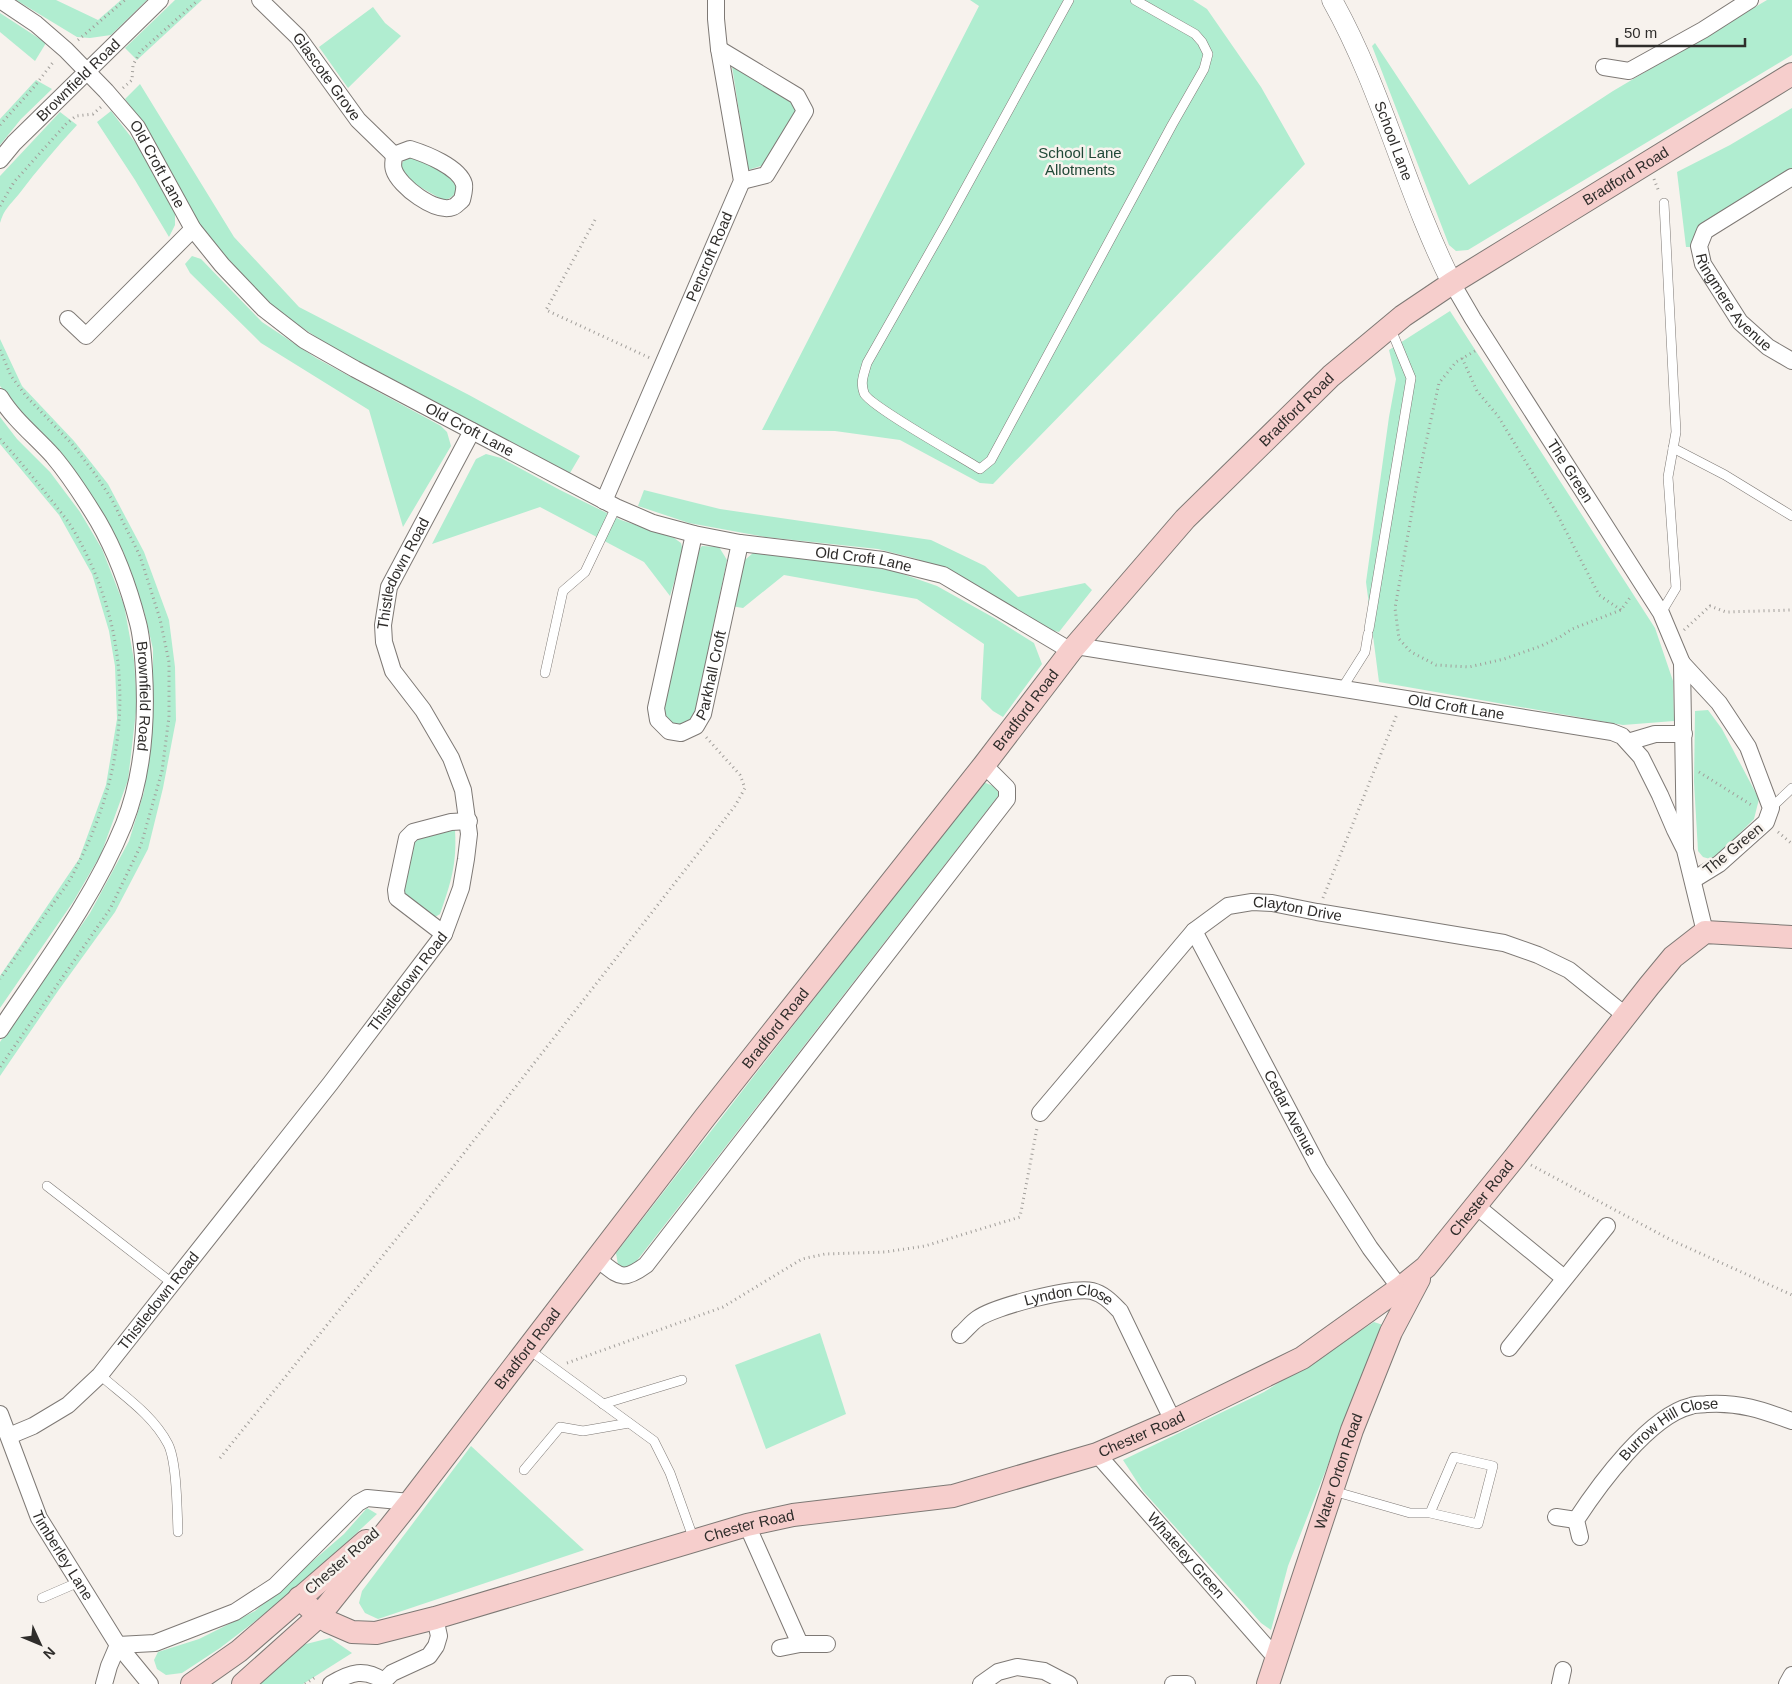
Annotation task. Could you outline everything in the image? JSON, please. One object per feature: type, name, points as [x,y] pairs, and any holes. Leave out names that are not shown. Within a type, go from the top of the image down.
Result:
[{"type":"main road","name":"Bradford Road","points":[[410,1502],[779,1022],[984,765],[1073,649],[1185,518],[1331,376],[1390,327],[1452,283],[1792,74]]},
{"type":"main road","points":[[1705,932],[1792,937]]},
{"type":"main road","name":"Chester Road","points":[[299,1598],[328,1622],[352,1632],[376,1633],[435,1618],[747,1524],[793,1515],[953,1496],[1097,1454],[1173,1421],[1302,1358],[1426,1268],[1625,1015],[1673,957],[1705,932]]},
{"type":"main road","name":"Water Orton Road","points":[[1268,1684],[1352,1430],[1391,1332],[1426,1268]]},
{"type":"main road","name":"Chester Road","points":[[192,1684],[239,1651],[410,1502]]},
{"type":"main road","name":"Chester Road","points":[[243,1684],[319,1616],[410,1502]]},
{"type":"street","name":"Old Croft Lane","points":[[0,0],[36,24],[88,72],[137,127],[194,229],[222,265],[264,309],[304,340],[355,369],[610,504],[653,523],[694,534],[740,543],[883,560],[942,575],[1073,649],[1612,732],[1622,736],[1641,757],[1685,850],[1705,932]]},
{"type":"street","name":"Brownfield Road","points":[[0,160],[14,143],[160,0]]},
{"type":"street","name":"Glascote Grove","points":[[260,0],[298,37],[358,120],[394,155]]},
{"type":"street","points":[[716,0],[719,49],[742,182],[766,175],[805,111],[797,96],[719,49]]},
{"type":"street","name":"School Lane","points":[[1332,0],[1365,70],[1435,250],[1452,283]]},
{"type":"street","points":[[1604,67],[1629,71],[1703,30],[1750,0]]},
{"type":"street","name":"Ringmere Avenue","points":[[1792,177],[1705,231],[1699,246],[1703,264],[1740,322],[1768,347],[1792,361]]},
{"type":"street","name":"Pencroft Road","points":[[610,504],[662,363],[742,182]]},
{"type":"street","points":[[68,319],[86,336],[194,229]]},
{"type":"street","name":"The Green","points":[[1452,283],[1488,344],[1661,613],[1682,663],[1719,702],[1748,747],[1769,812],[1766,822],[1718,864],[1693,880]]},
{"type":"street","name":"Brownfield Road","points":[[0,397],[10,413],[52,455],[76,485],[99,523],[113,552],[138,624],[143,657],[146,709],[140,768],[125,822],[81,908],[0,1030]]},
{"type":"street","name":"Thistledown Road","points":[[9,1436],[33,1426],[68,1404],[100,1375],[330,1084],[444,934],[461,888],[469,834],[463,790],[451,758],[422,710],[393,671],[384,642],[383,625],[390,587],[472,431]]},
{"type":"street","name":"Parkhall Croft","points":[[694,534],[656,708],[658,720],[668,730],[681,733],[696,726],[703,714],[740,543]]},
{"type":"street","name":"The Green","points":[[1682,663],[1685,850]]},
{"type":"street","points":[[1628,742],[1655,734],[1684,734]]},
{"type":"street","points":[[597,1259],[620,1276],[632,1276],[652,1258],[1007,799],[1007,788],[984,765]]},
{"type":"street","points":[[444,934],[397,898],[396,890],[407,838],[413,832],[451,822],[468,820]]},
{"type":"street","name":"Clayton Drive","points":[[1040,1113],[1194,931],[1228,906],[1252,902],[1272,903],[1504,943],[1538,955],[1568,970],[1625,1015]]},
{"type":"street","name":"Cedar Avenue","points":[[1194,931],[1319,1168],[1370,1248],[1400,1288]]},
{"type":"street","points":[[1475,1205],[1564,1278]]},
{"type":"street","points":[[1509,1348],[1607,1226]]},
{"type":"street","name":"Lyndon Close","points":[[960,1335],[978,1319],[1003,1308],[1066,1292],[1087,1290],[1095,1292],[1106,1297],[1120,1311],[1173,1421]]},
{"type":"street","name":"Burrow Hill Close","points":[[1576,1520],[1590,1499],[1638,1441],[1665,1418],[1691,1406],[1723,1403],[1760,1409],[1792,1421]]},
{"type":"street","name":"Timberley Lane","points":[[0,1415],[39,1518],[118,1646],[150,1684]]},
{"type":"street","name":"Whateley Green","points":[[1097,1454],[1276,1658]]},
{"type":"street","points":[[104,1684],[109,1666],[118,1646],[155,1643],[235,1612],[275,1586],[358,1503],[367,1498],[410,1502]]},
{"type":"street","points":[[1556,1517],[1576,1520],[1580,1537]]},
{"type":"street","points":[[747,1524],[800,1644]]},
{"type":"street","points":[[331,1684],[358,1672],[376,1676],[384,1683],[392,1673],[429,1656],[436,1646],[439,1636],[435,1618]]},
{"type":"street","points":[[780,1648],[800,1644],[827,1644]]},
{"type":"street","points":[[981,1684],[998,1672],[1018,1667],[1044,1671],[1069,1684]]},
{"type":"street","points":[[1787,1684],[1792,1675]]},
{"type":"street","points":[[1173,1684],[1187,1684]]},
{"type":"lane","points":[[1069,0],[948,222],[867,363],[862,382],[865,396],[883,410],[980,468],[991,460],[1204,69],[1208,54],[1202,42],[1195,34],[1135,0]]},
{"type":"lane","points":[[1661,613],[1676,588],[1668,477],[1676,432],[1664,203]]},
{"type":"lane","points":[[1342,690],[1365,652],[1411,378],[1390,327]]},
{"type":"lane","points":[[1673,448],[1725,475],[1792,516]]},
{"type":"lane","points":[[545,672],[563,591],[585,572],[610,504]]},
{"type":"lane","points":[[1769,812],[1792,788]]},
{"type":"lane","points":[[47,1186],[172,1283]]},
{"type":"lane","points":[[527,1349],[654,1441],[670,1474],[694,1540]]},
{"type":"lane","points":[[100,1375],[151,1419],[168,1445],[174,1475],[178,1532]]},
{"type":"lane","points":[[603,1404],[682,1380]]},
{"type":"lane","points":[[524,1470],[560,1427],[583,1432],[629,1423]]},
{"type":"lane","points":[[1332,1491],[1410,1513],[1430,1513],[1478,1524],[1493,1466],[1454,1457],[1430,1513]]},
{"type":"lane","points":[[42,1598],[79,1582]]},
{"type":"path","points":[[595,220],[546,310],[662,363]]},
{"type":"path","points":[[1488,344],[1456,362],[1440,383],[1417,483],[1396,608],[1399,639],[1411,652],[1436,665],[1469,667],[1504,659],[1541,646],[1572,629],[1621,610],[1642,583]]},
{"type":"path","points":[[0,350],[11,376],[26,396],[72,444],[95,474],[111,498],[140,556],[160,619],[169,662],[169,717],[162,770],[141,845],[110,909],[0,1067]]},
{"type":"path","points":[[1462,358],[1477,391],[1498,416],[1556,512],[1599,595],[1621,610]]},
{"type":"path","points":[[0,439],[30,471],[73,530],[93,570],[111,618],[120,687],[119,736],[113,770],[91,838],[75,872],[0,979]]},
{"type":"path","points":[[1672,641],[1710,606],[1726,612],[1792,610]]},
{"type":"path","points":[[1317,912],[1403,699]]},
{"type":"path","points":[[220,1458],[420,1209],[735,806],[745,788],[740,775],[696,726]]},
{"type":"path","points":[[1685,764],[1769,812]]},
{"type":"path","points":[[552,1368],[723,1306],[802,1259],[825,1254],[885,1252],[925,1246],[1020,1216],[1040,1113]]},
{"type":"path","points":[[1515,1157],[1671,1240],[1792,1295]]},
{"type":"green space","points":[[16,0],[56,0],[98,20],[121,0],[147,0],[111,35],[90,38],[77,37]]},
{"type":"green space","points":[[175,0],[202,0],[137,60],[125,48]]},
{"type":"green space","name":"School Lane Allotments","points":[[970,0],[1193,0],[1207,9],[1261,87],[1305,164],[993,484],[980,483],[900,440],[835,431],[762,430],[979,6]]},
{"type":"green space","points":[[1767,0],[1792,0],[1792,55],[1468,250],[1456,251],[1449,245],[1372,46],[1375,43],[1469,185],[1613,91]]},
{"type":"green space","points":[[373,7],[385,23],[401,36],[348,88],[319,47]]},
{"type":"green space","points":[[0,13],[46,43],[35,61],[0,32]]},
{"type":"green space","points":[[732,66],[792,102],[797,114],[767,164],[748,170]]},
{"type":"green space","points":[[36,80],[52,89],[21,119],[0,145],[0,119]]},
{"type":"green space","points":[[140,84],[234,237],[299,307],[469,395],[580,456],[570,473],[330,346],[274,309],[236,271],[196,222],[139,118],[125,99]]},
{"type":"green space","points":[[1792,108],[1792,169],[1706,222],[1692,247],[1686,247],[1677,172],[1730,145]]},
{"type":"green space","points":[[111,111],[141,150],[175,213],[175,225],[169,237],[97,122]]},
{"type":"green space","points":[[60,112],[77,125],[8,207],[0,223],[0,176]]},
{"type":"green space","points":[[414,157],[432,165],[449,178],[458,188],[454,195],[443,200],[406,179],[401,167],[402,164],[405,159]]},
{"type":"green space","points":[[192,256],[201,259],[262,322],[316,358],[441,426],[447,432],[451,446],[403,527],[369,410],[261,343],[190,273],[185,264]]},
{"type":"green space","points":[[1450,311],[1655,628],[1673,681],[1674,721],[1623,725],[1379,682],[1366,582],[1396,379],[1389,350]]},
{"type":"green space","points":[[0,339],[22,386],[74,441],[108,484],[144,552],[169,620],[175,667],[176,720],[163,788],[148,849],[115,912],[0,1076],[0,1042],[90,913],[129,841],[144,792],[153,718],[153,649],[144,611],[123,551],[98,506],[0,386]]},
{"type":"green space","points":[[0,417],[17,439],[50,472],[80,512],[102,549],[124,605],[134,660],[137,703],[128,780],[101,854],[73,902],[0,1008],[0,976],[79,859],[106,785],[117,719],[115,666],[109,631],[92,574],[59,515],[0,444]]},
{"type":"green space","points":[[486,454],[501,458],[621,520],[674,538],[681,543],[683,552],[670,596],[644,562],[540,507],[432,544],[476,459]]},
{"type":"green space","points":[[644,490],[720,509],[931,540],[985,566],[1018,597],[1085,583],[1092,590],[1059,632],[1045,629],[973,584],[917,559],[878,549],[765,537],[689,523],[638,506]]},
{"type":"green space","points":[[702,546],[719,547],[727,560],[694,718],[685,725],[673,726],[662,711],[695,554]]},
{"type":"green space","points":[[753,553],[857,564],[897,572],[937,586],[1034,643],[1042,664],[1003,717],[993,711],[981,699],[984,644],[917,599],[784,575],[743,608],[731,606],[740,564]]},
{"type":"green space","points":[[1708,710],[1722,729],[1759,799],[1754,819],[1719,854],[1710,859],[1703,857],[1698,851],[1694,782],[1695,711]]},
{"type":"green space","points":[[983,782],[996,787],[999,795],[635,1263],[626,1269],[618,1265],[616,1253]]},
{"type":"green space","points":[[451,829],[455,830],[455,853],[452,873],[440,914],[435,917],[402,893],[414,843],[420,838]]},
{"type":"green space","points":[[1374,1322],[1383,1325],[1288,1566],[1271,1630],[1261,1623],[1143,1491],[1123,1460],[1264,1392]]},
{"type":"green space","points":[[820,1333],[846,1414],[766,1449],[735,1365]]},
{"type":"green space","points":[[471,1446],[584,1550],[378,1619],[365,1613],[359,1603],[362,1591]]},
{"type":"green space","points":[[367,1508],[377,1514],[292,1593],[220,1648],[182,1673],[166,1675],[157,1669],[154,1660],[158,1652],[199,1639],[255,1611],[344,1534]]},
{"type":"green space","points":[[330,1638],[352,1653],[303,1684],[259,1684],[302,1645]]}]
